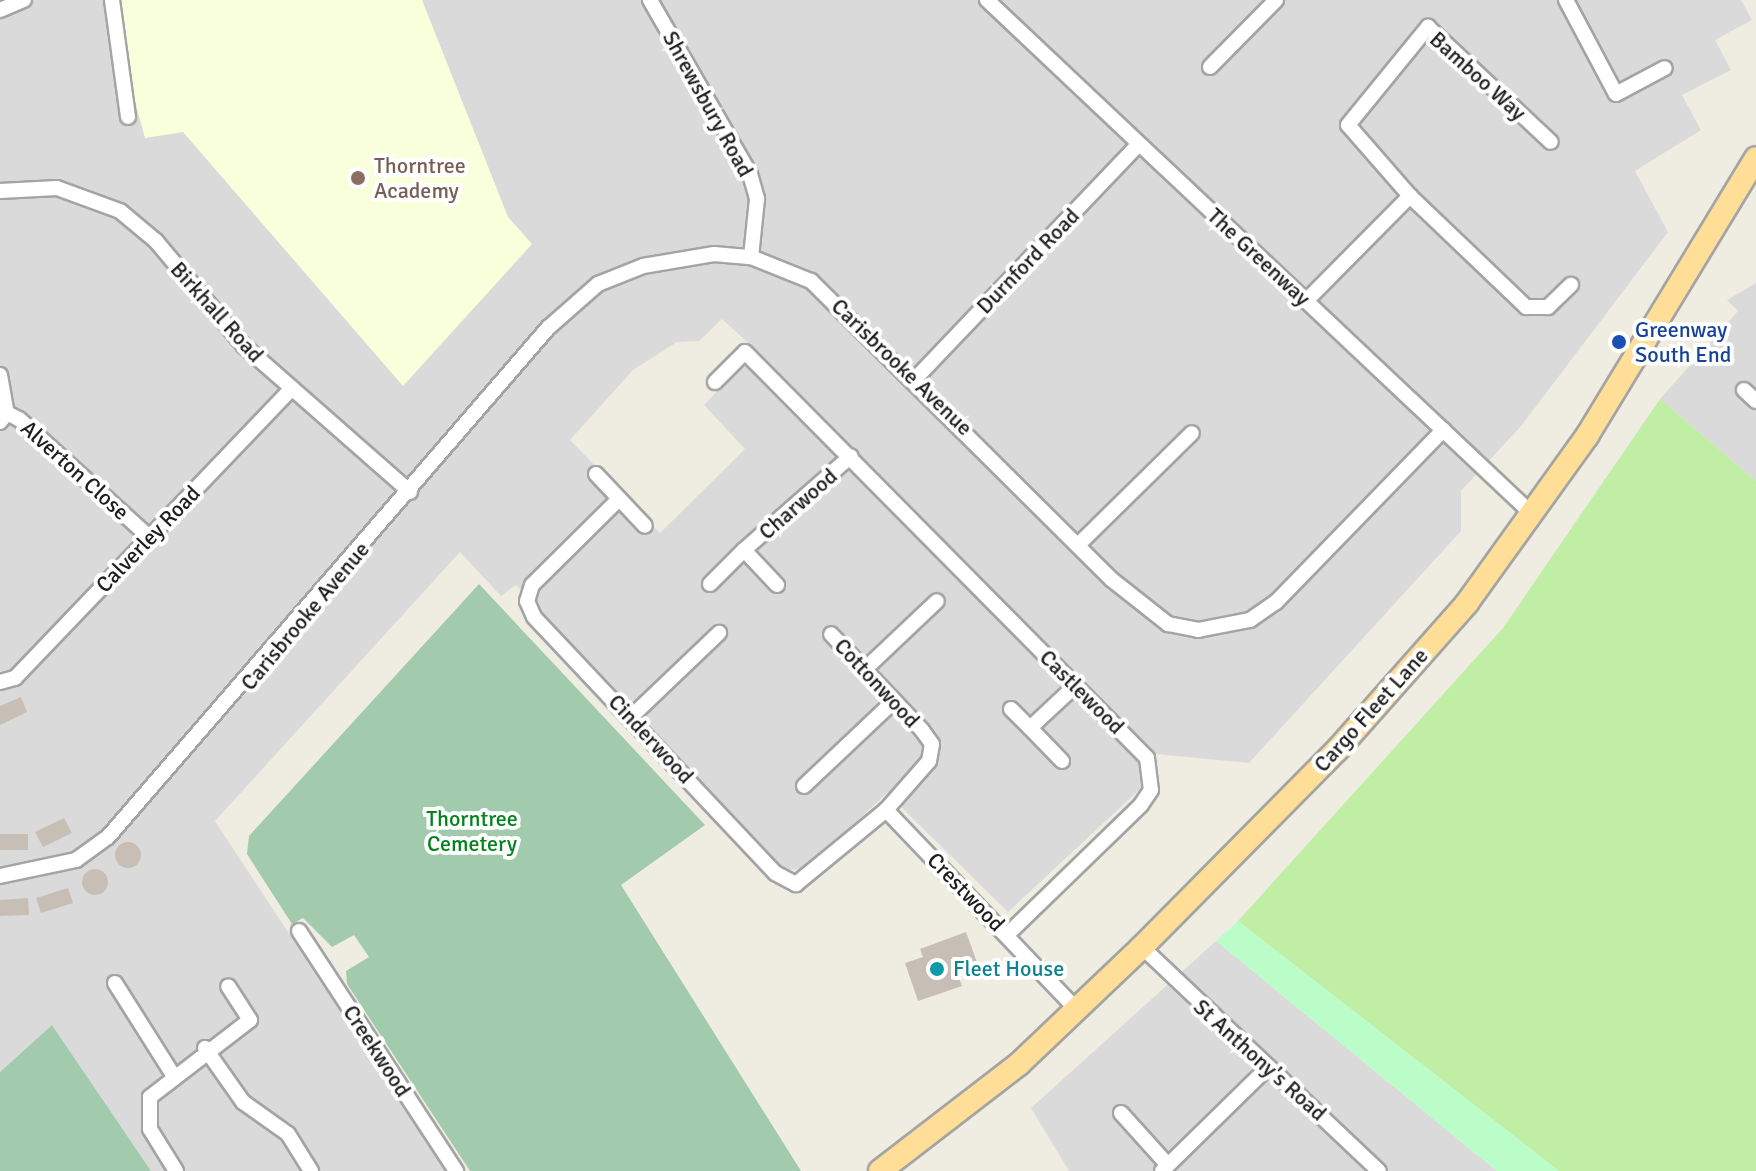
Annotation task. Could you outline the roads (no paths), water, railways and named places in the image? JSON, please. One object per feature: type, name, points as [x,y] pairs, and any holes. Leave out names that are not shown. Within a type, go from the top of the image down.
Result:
[{"type":"main road","name":"Cargo Fleet Lane","points":[[880,1171],[1077,1010],[1338,749],[1467,603],[1532,514],[1756,158]]},
{"type":"street","points":[[0,10],[24,0]]},
{"type":"street","points":[[112,0],[128,117]]},
{"type":"street","name":"Shrewsbury Road","points":[[650,0],[750,174],[757,199],[751,257]]},
{"type":"street","name":"The Greenway","points":[[987,0],[1532,514]]},
{"type":"street","points":[[1210,67],[1276,0]]},
{"type":"street","points":[[1566,0],[1616,94],[1665,68]]},
{"type":"street","name":"Bamboo Way","points":[[1551,142],[1428,27],[1348,125],[1410,196],[1526,307],[1548,307],[1571,285]]},
{"type":"street","name":"Durnford Road","points":[[916,378],[1139,144]]},
{"type":"street","name":"Birkhall Road","points":[[0,191],[57,188],[120,211],[291,389],[410,492]]},
{"type":"street","points":[[1306,301],[1410,196]]},
{"type":"street","name":"Carisbrooke Avenue","points":[[0,876],[76,860],[108,837],[410,492],[548,328],[598,284],[675,258],[751,257],[811,281],[916,378],[1079,544],[1168,624],[1198,630],[1250,620],[1443,430]]},
{"type":"street","name":"Castlewood","points":[[715,382],[745,352],[1147,758],[1151,790],[1008,934]]},
{"type":"street","points":[[0,375],[3,417]]},
{"type":"street","name":"Calverley Road","points":[[0,682],[15,678],[291,389]]},
{"type":"street","points":[[1744,390],[1756,401]]},
{"type":"street","name":"Alverton Close","points":[[3,417],[149,537]]},
{"type":"street","points":[[1079,544],[1192,433]]},
{"type":"street","name":"Charwood","points":[[777,585],[744,550],[851,456]]},
{"type":"street","points":[[596,474],[645,526]]},
{"type":"street","name":"Cinderwood","points":[[619,499],[532,585],[527,601],[784,880],[807,882],[886,810]]},
{"type":"street","points":[[710,584],[744,550]]},
{"type":"street","points":[[864,670],[937,601]]},
{"type":"street","points":[[631,717],[719,633]]},
{"type":"street","name":"Cottonwood","points":[[831,634],[932,744],[924,772],[886,810]]},
{"type":"street","points":[[1030,728],[1075,686]]},
{"type":"street","points":[[804,786],[894,701]]},
{"type":"street","points":[[1011,709],[1062,761]]},
{"type":"street","name":"Crestwood","points":[[886,810],[1008,934],[1077,1010]]},
{"type":"street","name":"Creekwood","points":[[299,931],[456,1171]]},
{"type":"street","name":"St Anthony's Road","points":[[1142,947],[1369,1168]]},
{"type":"street","points":[[115,983],[172,1073]]},
{"type":"street","points":[[176,1171],[147,1117],[150,1097],[172,1073],[250,1020],[228,986]]},
{"type":"street","points":[[205,1048],[243,1102],[288,1134],[311,1171]]},
{"type":"street","points":[[1121,1113],[1164,1168],[1267,1068]]},
{"type":"place","name":"Thorntree Academy","points":[[358,178]]},
{"type":"place","name":"Greenway South End","points":[[1619,342]]},
{"type":"place","name":"Fleet House","points":[[937,969]]},
{"type":"park label","name":"Thorntree Cemetery","points":[[472,830]]}]
